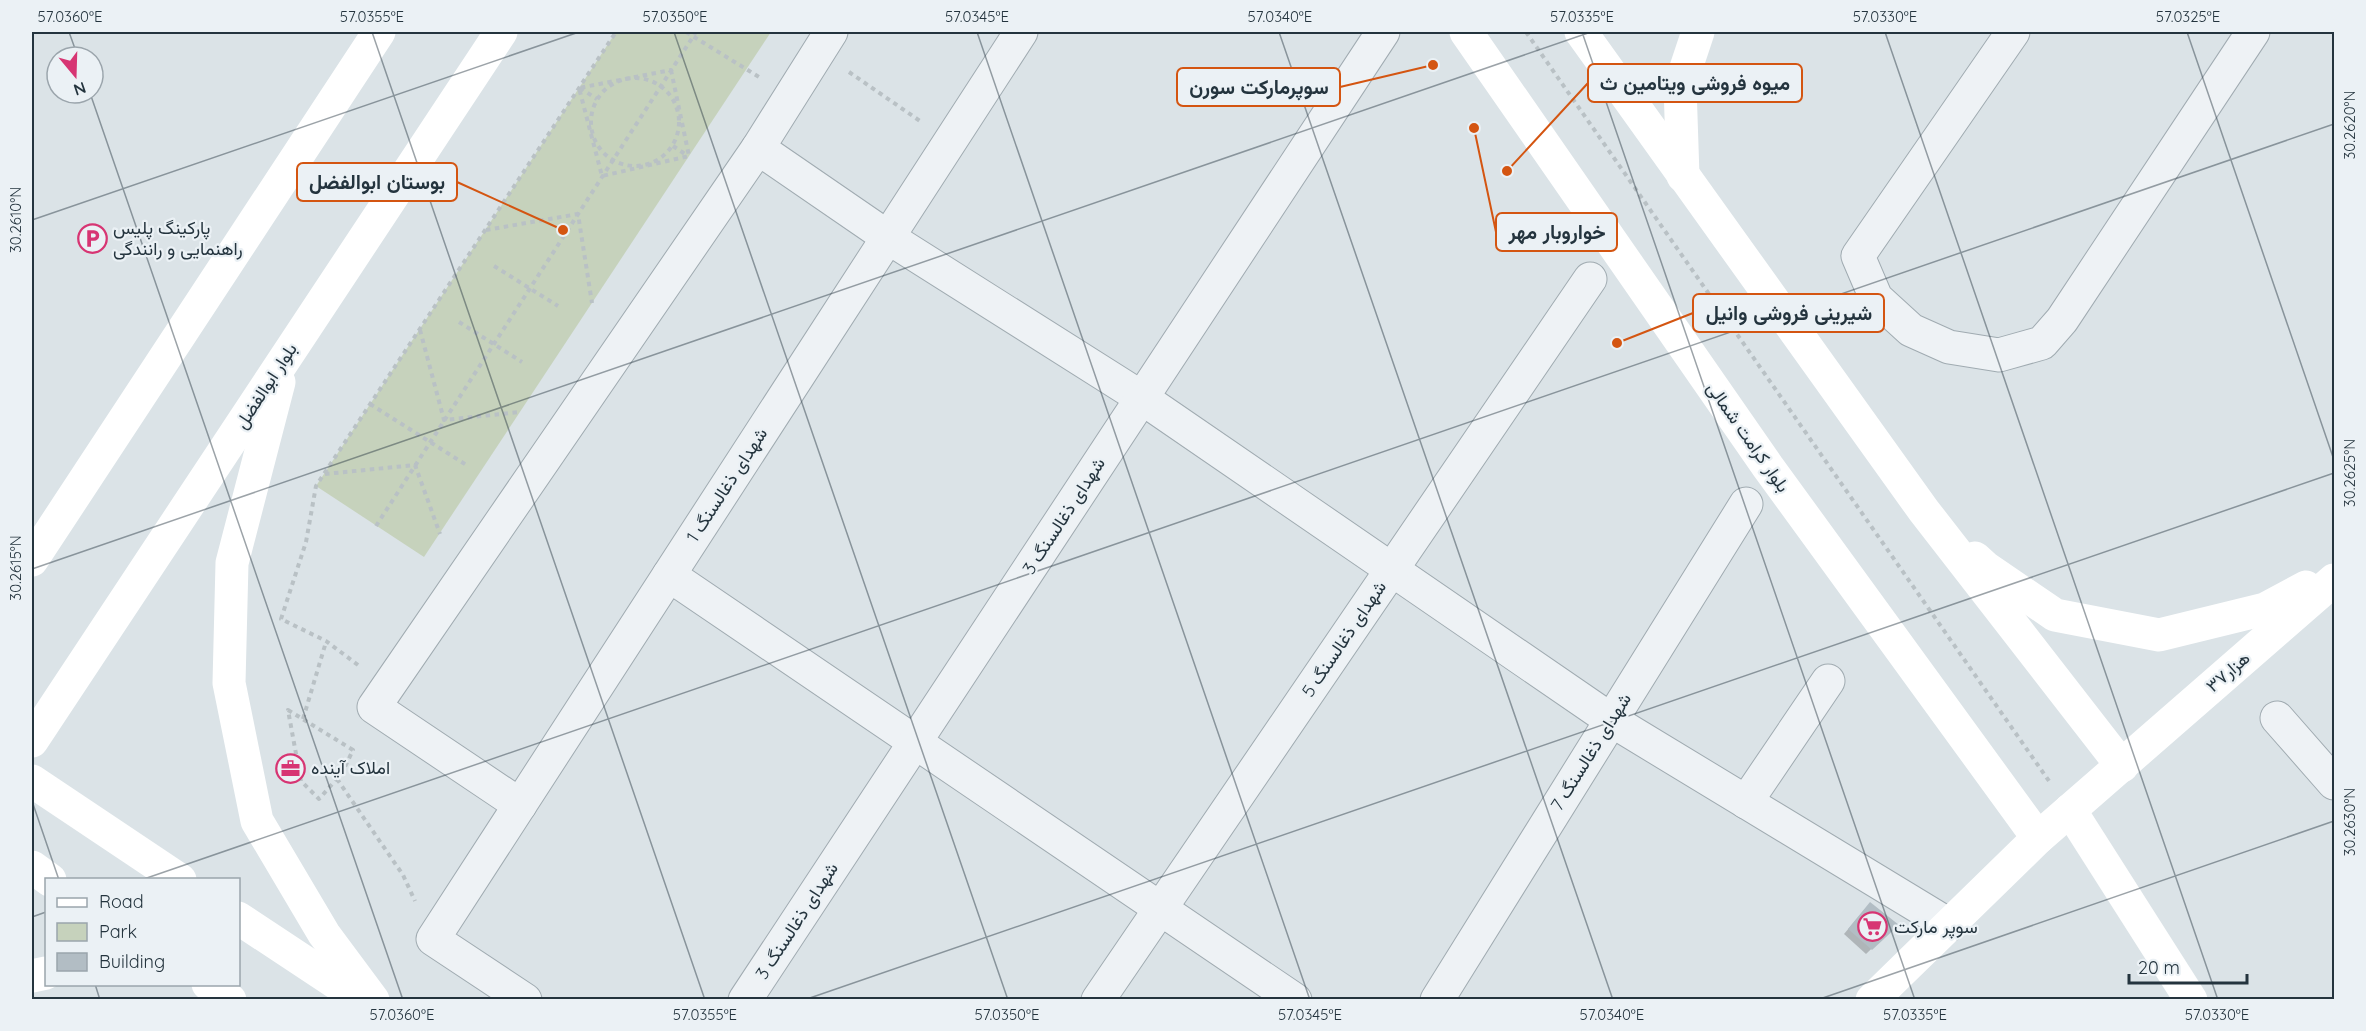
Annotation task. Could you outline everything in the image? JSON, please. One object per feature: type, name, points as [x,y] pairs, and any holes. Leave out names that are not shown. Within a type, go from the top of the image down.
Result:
[{"type":"street","points":[[32,560],[379,32]]},
{"type":"street","name":"بلوار ابوالفضل","points":[[32,741],[501,32]]},
{"type":"street","name":"شهدای ذغالسنگ 1","points":[[433,939],[1021,32]]},
{"type":"street","name":"شهدای ذغالسنگ 3","points":[[745,999],[1383,32]]},
{"type":"street","name":"بلوار کرامت شمالی","points":[[1466,32],[1768,467],[2038,838]]},
{"type":"street","points":[[1683,176],[1680,86],[1698,32]]},
{"type":"street","points":[[2013,32],[1858,256],[1876,298],[1911,330],[1949,347],[1999,354],[2042,343],[2062,320],[2253,32]]},
{"type":"street","points":[[1598,40],[1683,176],[1924,511],[2122,766]]},
{"type":"street","points":[[520,805],[374,707],[758,148],[825,41]]},
{"type":"street","points":[[758,148],[889,238],[1142,398],[1611,720],[1949,925]]},
{"type":"street","name":"شهدای ذغالسنگ 5","points":[[1098,999],[1590,279]]},
{"type":"street","points":[[285,356],[232,563],[229,683],[257,821],[324,934],[373,999]]},
{"type":"street","name":"شهدای ذغالسنگ 7","points":[[1437,999],[1746,504]]},
{"type":"street","points":[[1924,511],[1986,568],[2055,615],[2159,635],[2265,609],[2334,573]]},
{"type":"street","points":[[669,575],[1295,999]]},
{"type":"street","name":"هزار۳۷","points":[[1872,999],[2038,838],[2334,580]]},
{"type":"street","points":[[1746,802],[1828,681]]},
{"type":"street","points":[[2277,718],[2334,783]]},
{"type":"street","points":[[32,781],[178,878]]},
{"type":"street","points":[[2070,810],[2191,999]]},
{"type":"street","points":[[32,867],[48,878]]},
{"type":"street","points":[[240,919],[362,999]]},
{"type":"street","points":[[433,939],[525,999]]},
{"type":"street","points":[[211,986],[230,999]]},
{"type":"path","points":[[374,707],[365,670],[326,641],[281,619],[306,542],[316,486],[616,32]]},
{"type":"path","points":[[686,32],[694,34],[791,95]]},
{"type":"path","points":[[1526,32],[2070,810]]},
{"type":"path","points":[[376,526],[694,34]]},
{"type":"path","points":[[825,41],[950,141]]},
{"type":"path","points":[[579,88],[671,70]]},
{"type":"path","points":[[671,70],[689,156]]},
{"type":"path","points":[[625,79],[650,80],[661,86],[669,93],[680,112],[678,136],[673,146],[646,166],[634,167],[612,161],[603,154],[591,133],[592,109],[597,99],[605,90],[625,79]]},
{"type":"path","points":[[579,88],[597,99]]},
{"type":"path","points":[[579,88],[602,176]]},
{"type":"path","points":[[673,146],[689,156]]},
{"type":"path","points":[[602,176],[689,156]]},
{"type":"path","points":[[485,230],[579,214]]},
{"type":"path","points":[[579,214],[592,303]]},
{"type":"path","points":[[494,266],[558,306]]},
{"type":"path","points":[[459,322],[522,362]]},
{"type":"path","points":[[419,330],[444,420]]},
{"type":"path","points":[[370,404],[468,466]]},
{"type":"path","points":[[444,420],[520,412]]},
{"type":"path","points":[[324,474],[415,465]]},
{"type":"path","points":[[415,465],[440,534]]},
{"type":"path","points":[[303,719],[326,641]]},
{"type":"path","points":[[288,710],[353,750],[337,778],[319,799],[301,781],[288,710]]},
{"type":"path","points":[[337,778],[403,875],[433,939]]},
{"type":"green space","points":[[616,32],[771,32],[424,557],[316,486]]},
{"type":"building","name":"سوپر مارکت","points":[[1870,902],[1899,925],[1872,950],[1848,929]]},
{"type":"place","name":"سوپرمارکت سورن","points":[[1433,65]]},
{"type":"place","name":"خواروبار مهر","points":[[1474,128]]},
{"type":"place","name":"میوه فروشی ویتامین ث","points":[[1507,171]]},
{"type":"place","name":"بوستان ابوالفضل","points":[[563,230]]},
{"type":"place","name":"پارکینگ پلیس راهنمایی و رانندگی","points":[[92,238]]},
{"type":"place","name":"شیرینی فروشی وانیل","points":[[1617,343]]},
{"type":"place","name":"املاک آینده","points":[[290,768]]},
{"type":"place","name":"سوپر مارکت","points":[[1873,927]]}]
